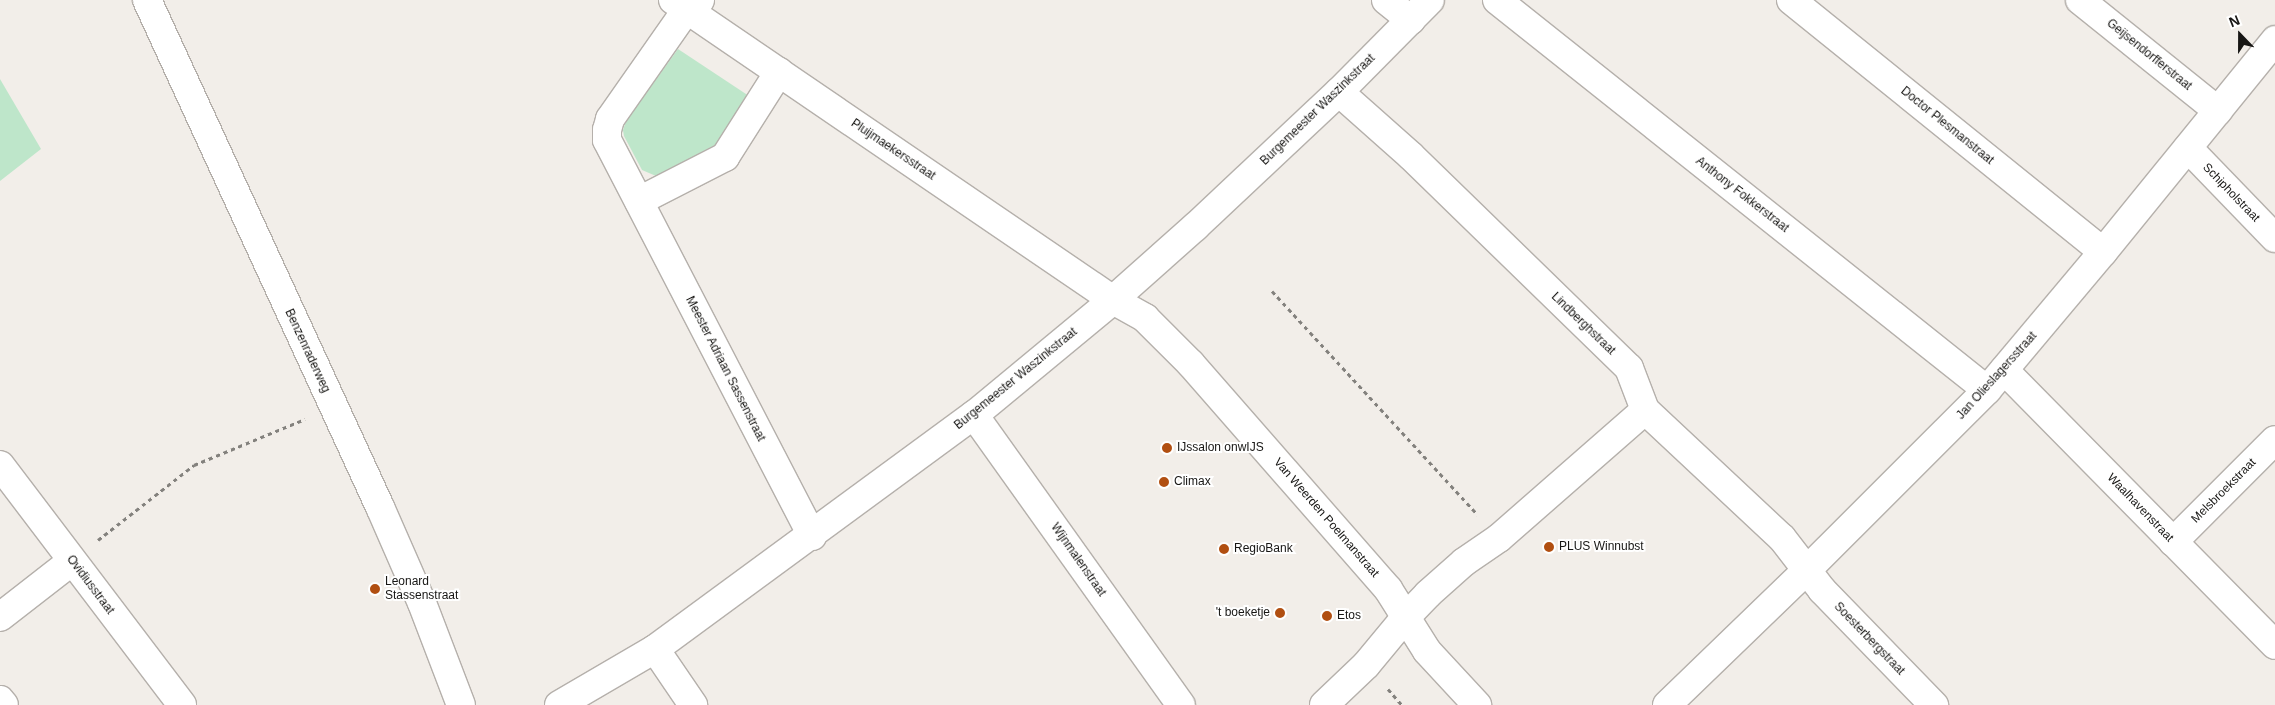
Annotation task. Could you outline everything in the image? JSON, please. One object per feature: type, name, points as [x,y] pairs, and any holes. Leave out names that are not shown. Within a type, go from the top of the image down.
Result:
[{"type":"street","name":"Benzenraderweg","points":[[147,0],[418,595],[461,705]]},
{"type":"street","points":[[1386,0],[1411,20]]},
{"type":"street","name":"Burgemeester Waszinkstraat","points":[[559,705],[655,649],[812,536],[974,415],[1113,300],[1195,227],[1339,92],[1430,0]]},
{"type":"street","name":"Anthony Fokkerstraat","points":[[1497,0],[1987,390]]},
{"type":"street","name":"Doctor Plesmanstraat","points":[[1791,0],[2103,252]]},
{"type":"street","name":"Geijsendorfferstraat","points":[[2080,0],[2218,111]]},
{"type":"street","name":"Pluijmaekersstraat","points":[[687,3],[779,72],[1113,300]]},
{"type":"street","name":"Meester Adriaan Sassenstraat","points":[[687,3],[610,120],[607,130],[610,149],[812,536]]},
{"type":"street","name":"Jan Olieslagersstraat","points":[[1667,705],[1807,570],[1987,390],[2103,252],[2275,40]]},
{"type":"street","points":[[639,202],[725,157],[779,72]]},
{"type":"street","name":"Lindberghstraat","points":[[1339,92],[1411,156],[1629,368],[1645,410],[1782,538],[1807,570]]},
{"type":"street","name":"Schipholstraat","points":[[2188,148],[2275,238]]},
{"type":"street","name":"Van Weerden Poelmanstraat","points":[[1113,300],[1144,318],[1191,364],[1388,589],[1426,651],[1477,705]]},
{"type":"street","name":"Waalhavenstraat","points":[[2004,370],[2275,646]]},
{"type":"street","points":[[1324,705],[1366,665],[1405,618],[1464,562],[1499,538],[1645,410]]},
{"type":"street","name":"Wijnmalenstraat","points":[[974,415],[1181,705]]},
{"type":"street","name":"Melsbroekstraat","points":[[2173,542],[2275,440]]},
{"type":"street","name":"Ovidiusstraat","points":[[0,465],[182,705]]},
{"type":"street","points":[[0,617],[72,561]]},
{"type":"street","name":"Soesterbergstraat","points":[[1807,570],[1822,590],[1934,705]]},
{"type":"street","points":[[655,649],[693,705]]},
{"type":"street","points":[[0,700],[4,705]]},
{"type":"path","points":[[1272,291],[1499,538]]},
{"type":"path","points":[[72,561],[194,465],[333,408]]},
{"type":"green space","points":[[678,49],[749,96],[717,144],[656,176],[642,170],[624,136],[623,130],[626,121]]},
{"type":"green space","points":[[0,79],[41,149],[0,181]]},
{"type":"place","name":"IJssalon onwIJS","points":[[1167,448]]},
{"type":"place","name":"Climax","points":[[1164,482]]},
{"type":"place","name":"PLUS Winnubst","points":[[1549,547]]},
{"type":"place","name":"RegioBank","points":[[1224,549]]},
{"type":"place","name":"Leonard Stassenstraat","points":[[375,589]]},
{"type":"place","name":"'t boeketje","points":[[1280,613]]},
{"type":"place","name":"Etos","points":[[1327,616]]}]
